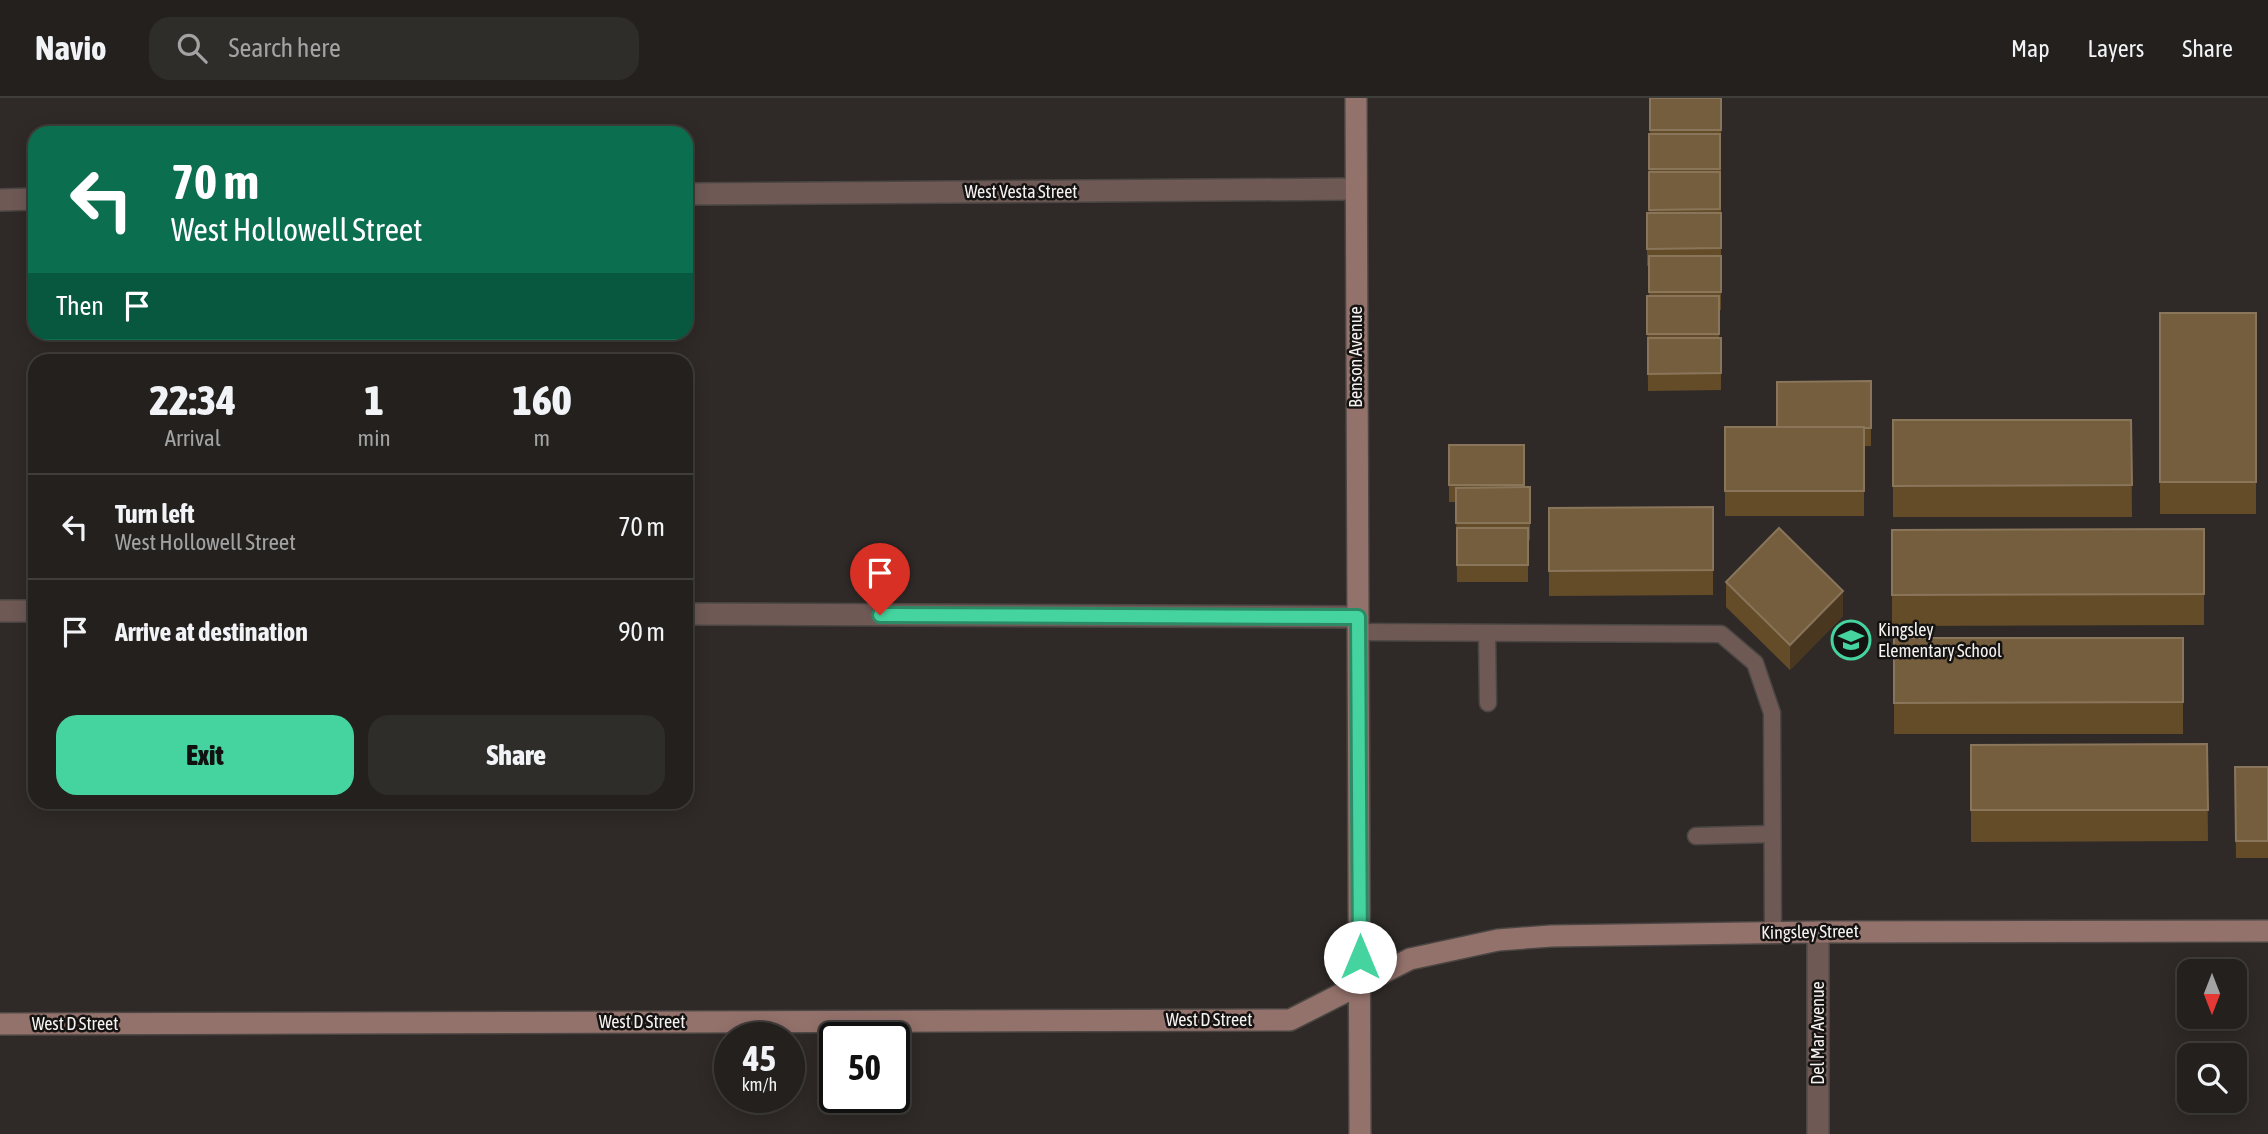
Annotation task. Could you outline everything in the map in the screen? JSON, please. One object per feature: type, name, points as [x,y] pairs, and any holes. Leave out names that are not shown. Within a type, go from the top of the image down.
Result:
[{"type":"main road","name":"Benson Avenue","points":[[1356,98],[1360,1134]]},
{"type":"main road","name":"Kingsley Street","points":[[1360,984],[1410,959],[1449,949],[1498,940],[1551,936],[1818,932],[2268,931]]},
{"type":"main road","name":"West D Street","points":[[0,1024],[1290,1020],[1360,984]]},
{"type":"street","name":"West Vesta Street","points":[[693,194],[1355,189]]},
{"type":"street","points":[[0,200],[28,200]]},
{"type":"street","points":[[0,611],[28,611]]},
{"type":"street","points":[[693,614],[1358,624]]},
{"type":"street","name":"Del Mar Avenue","points":[[1818,932],[1818,1134]]},
{"type":"lane","points":[[1358,624],[1487,633],[1721,634],[1755,663],[1772,713],[1773,933]]},
{"type":"lane","points":[[1487,633],[1488,703]]},
{"type":"lane","points":[[1696,836],[1772,834]]},
{"type":"building","points":[[1650,98],[1721,98],[1721,130],[1650,130]]},
{"type":"building","points":[[1649,134],[1720,134],[1720,169],[1649,169]]},
{"type":"building","points":[[1649,172],[1720,172],[1720,209],[1649,210]]},
{"type":"building","points":[[1647,213],[1721,213],[1721,248],[1647,249]]},
{"type":"building","points":[[1649,256],[1721,256],[1721,292],[1649,292]]},
{"type":"building","points":[[1647,296],[1719,296],[1719,334],[1647,334]]},
{"type":"building","points":[[2160,313],[2256,313],[2256,482],[2160,482]]},
{"type":"building","points":[[1648,338],[1721,338],[1721,373],[1648,374]]},
{"type":"building","points":[[1871,381],[1871,428],[1777,427],[1777,382]]},
{"type":"building","points":[[1893,420],[2131,420],[2132,485],[1893,486]]},
{"type":"building","points":[[1725,427],[1864,427],[1864,491],[1725,491]]},
{"type":"building","points":[[1449,445],[1524,445],[1524,485],[1449,485]]},
{"type":"building","points":[[1530,487],[1530,523],[1456,523],[1456,488]]},
{"type":"building","points":[[1713,507],[1713,570],[1549,571],[1549,508]]},
{"type":"building","points":[[1457,528],[1528,528],[1528,565],[1457,565]]},
{"type":"building","points":[[1779,528],[1843,591],[1790,645],[1726,582]]},
{"type":"building","points":[[2204,529],[2204,594],[1892,595],[1892,530]]},
{"type":"building","points":[[1894,638],[2183,638],[2183,702],[1894,703]]},
{"type":"building","points":[[2207,744],[2208,810],[1971,810],[1971,745]]},
{"type":"building","points":[[2235,767],[2268,767],[2268,841],[2236,841]]},
{"type":"place","name":"Kingsley Elementary School","points":[[1851,640]]},
{"type":"route","points":[[880,615],[1358,617],[1360,957]]}]
